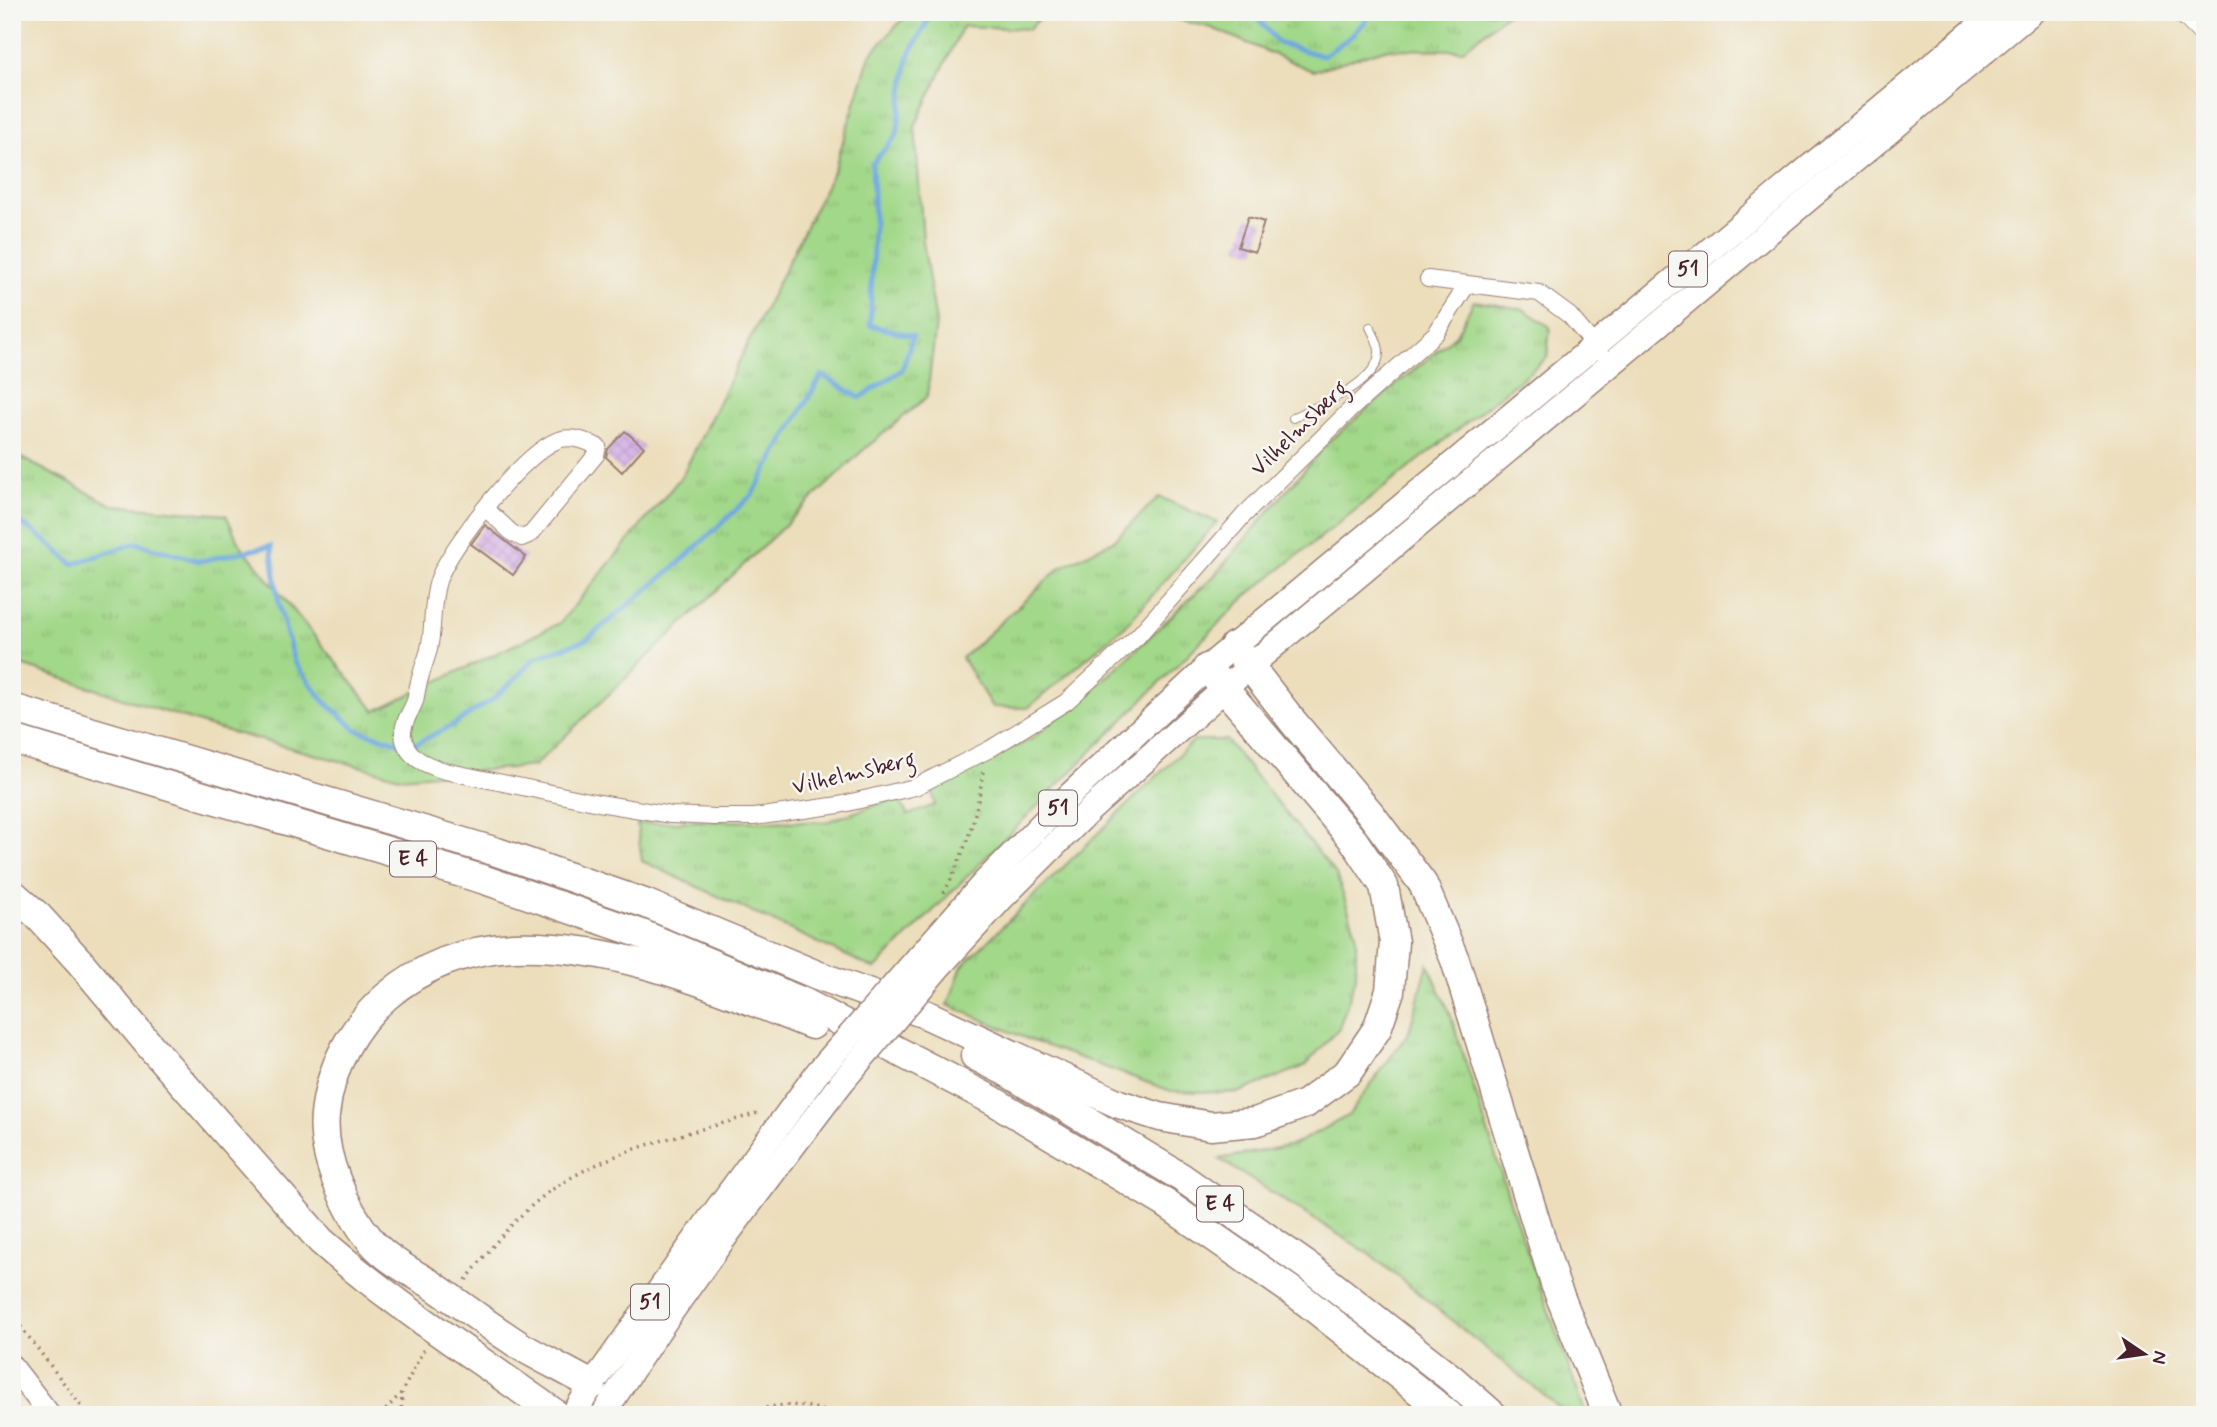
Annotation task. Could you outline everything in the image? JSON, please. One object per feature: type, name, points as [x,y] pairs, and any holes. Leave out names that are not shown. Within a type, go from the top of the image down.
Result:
[{"type":"highway","points":[[1242,656],[1370,813],[1423,884],[1455,960],[1555,1284],[1608,1415]]},
{"type":"highway","points":[[817,975],[925,1014],[1119,1104],[1160,1117],[1211,1126],[1255,1122],[1305,1104],[1348,1072],[1377,1029],[1390,991],[1394,942],[1384,886],[1354,841],[1216,678]]},
{"type":"highway","name":"E 4","points":[[12,708],[497,852],[647,904],[817,975],[1005,1071],[1181,1177],[1313,1270],[1451,1378],[1493,1415]]},
{"type":"highway","name":"E 4","points":[[12,739],[485,880],[639,933],[805,1003],[965,1085],[1165,1203],[1298,1296],[1449,1415]]},
{"type":"highway","points":[[12,893],[38,916],[80,962],[321,1241],[348,1265],[422,1320],[557,1415]]},
{"type":"highway","points":[[607,1405],[373,1244],[344,1200],[333,1173],[325,1117],[338,1062],[375,1005],[421,972],[481,951],[513,947],[590,953],[654,967],[702,983],[965,1085]]},
{"type":"main road","name":"51","points":[[573,1415],[607,1405],[730,1231],[928,964],[984,883],[1072,793],[1216,678],[1602,355],[1996,12]]},
{"type":"main road","name":"51","points":[[1602,355],[2032,12]]},
{"type":"main road","name":"51","points":[[607,1405],[709,1220],[818,1072],[928,964]]},
{"type":"street","points":[[2179,12],[2205,38]]},
{"type":"street","points":[[1428,279],[1539,293],[1570,316],[1602,355]]},
{"type":"street","name":"Vilhelmsberg","points":[[485,509],[512,533],[522,538],[531,534],[596,455],[598,447],[576,438],[561,439],[544,448],[485,509],[446,562],[438,582],[429,649],[415,701],[406,719],[403,735],[409,752],[425,765],[445,771],[671,815],[754,817],[839,805],[915,787],[986,751],[1066,702],[1138,636],[1244,515],[1351,409],[1436,333],[1467,285]]},
{"type":"street","points":[[12,1366],[50,1415]]},
{"type":"lane","points":[[1293,418],[1359,384],[1376,365],[1380,351],[1370,327]]},
{"type":"path","points":[[944,894],[963,852],[975,813],[986,751]]},
{"type":"path","points":[[464,1283],[517,1218],[564,1181],[629,1150],[707,1129],[768,1108]]},
{"type":"path","points":[[12,1315],[88,1415]]},
{"type":"path","points":[[382,1415],[402,1392],[425,1348]]},
{"type":"path","points":[[401,1415],[402,1392]]},
{"type":"path","points":[[746,1415],[780,1404],[804,1404],[839,1415]]},
{"type":"green space","points":[[909,12],[1045,12],[1029,29],[963,26],[915,126],[923,242],[936,323],[927,397],[861,452],[534,766],[400,777],[212,727],[12,662],[12,453],[112,505],[226,515],[239,543],[375,711],[560,623],[682,476],[834,170],[870,55]]},
{"type":"green space","points":[[1147,12],[1509,12],[1463,50],[1385,49],[1313,71],[1212,28]]},
{"type":"green space","points":[[1474,301],[1523,309],[1550,327],[1547,358],[1246,596],[875,969],[642,861],[637,824],[696,821],[826,822],[897,798],[908,815],[935,805],[931,784],[1032,739],[1110,674],[1214,576],[1328,442],[1456,335]]},
{"type":"green space","points":[[1159,497],[1217,522],[1126,625],[1028,708],[992,707],[962,658],[1061,567],[1113,541]]},
{"type":"green space","points":[[1194,740],[1226,740],[1336,874],[1356,933],[1356,977],[1339,1028],[1305,1066],[1237,1093],[1171,1091],[1030,1040],[948,1005],[962,966]]},
{"type":"green space","points":[[1428,964],[1450,1013],[1515,1217],[1586,1415],[1568,1415],[1371,1255],[1219,1159],[1293,1145],[1348,1116],[1409,1032]]},
{"type":"building","points":[[1248,217],[1264,222],[1255,252],[1238,247]]},
{"type":"building","points":[[625,431],[644,447],[622,472],[606,457],[608,449]]},
{"type":"building","points":[[485,525],[526,557],[513,575],[471,544]]},
{"type":"waterway","points":[[12,517],[73,564],[136,543],[200,561],[271,546],[279,605],[294,662],[324,701],[357,730],[411,746],[453,725],[493,699],[536,657],[586,640],[678,564],[752,495],[822,375],[860,398],[902,370],[913,336],[870,325],[874,223],[872,164],[897,135],[908,58],[932,12]]},
{"type":"waterway","points":[[1253,12],[1278,43],[1323,56],[1353,35],[1373,12]]}]
